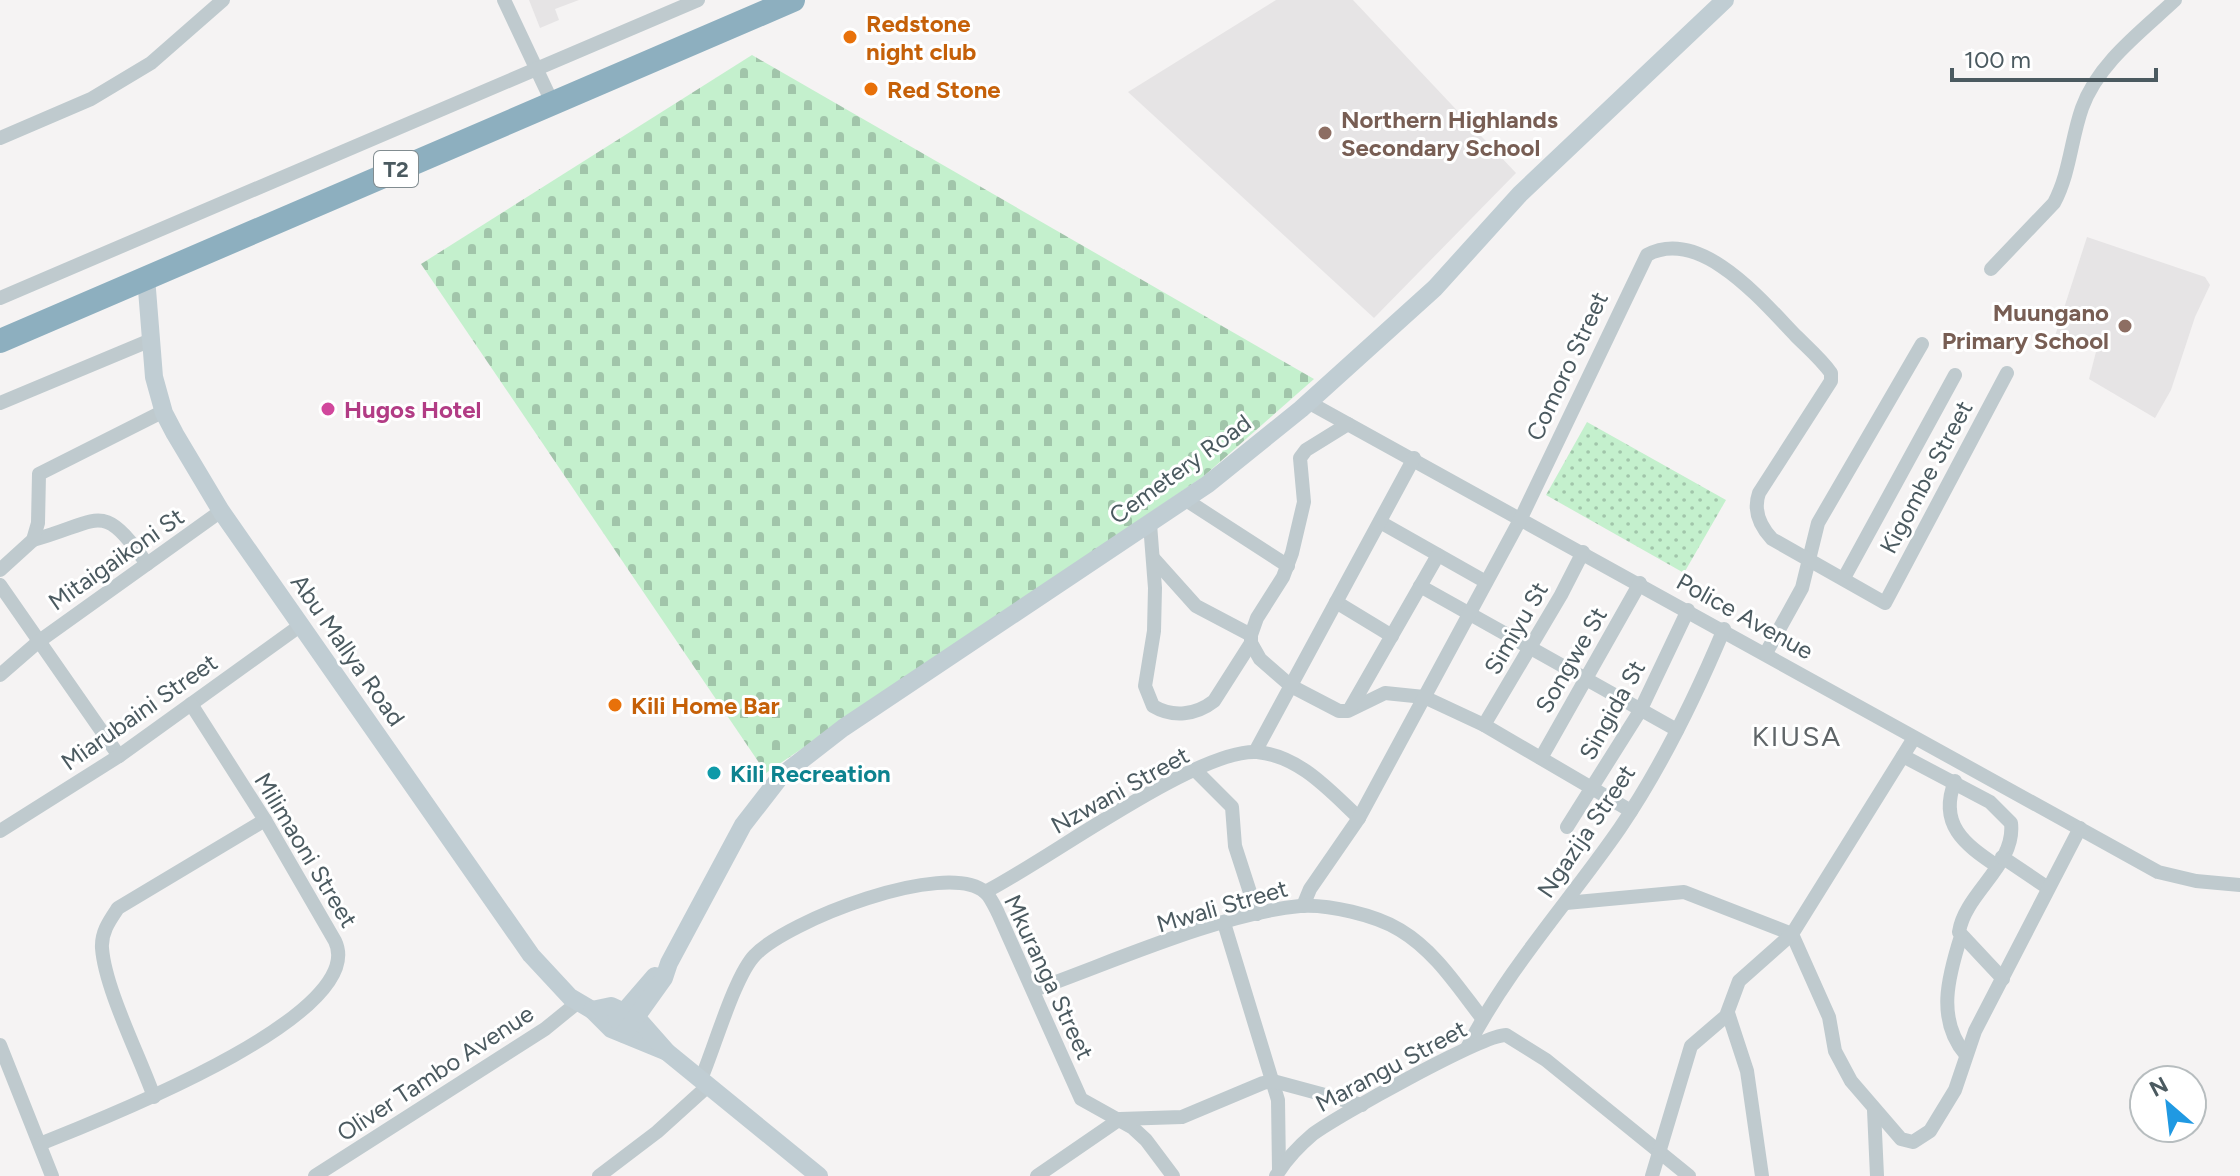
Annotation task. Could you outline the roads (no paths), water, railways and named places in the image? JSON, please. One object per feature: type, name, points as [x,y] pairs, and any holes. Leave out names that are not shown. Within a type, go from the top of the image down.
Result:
[{"type":"highway","name":"T2","points":[[0,341],[793,0]]},
{"type":"main road","name":"Cemetery Road","points":[[618,1031],[664,978],[669,963],[743,825],[781,776],[869,711],[1186,500],[1308,402],[1435,288],[1520,194],[1725,0]]},
{"type":"main road","name":"Abu Mallya Road","points":[[146,277],[154,377],[164,411],[221,511],[531,955],[584,1006],[618,1031]]},
{"type":"main road","points":[[584,1006],[611,1006],[630,1014],[667,1052],[819,1176]]},
{"type":"main road","points":[[618,1031],[667,1052]]},
{"type":"street","points":[[0,138],[91,99],[151,63],[223,0]]},
{"type":"street","points":[[504,0],[552,102]]},
{"type":"street","points":[[0,298],[698,0]]},
{"type":"street","points":[[1991,269],[2054,203],[2061,190],[2082,107],[2102,73],[2175,0]]},
{"type":"street","name":"Comoro Street","points":[[1303,906],[1310,889],[1359,818],[1521,518],[1637,269],[1647,255],[1673,247],[1697,254],[1756,291],[1831,373],[1831,381],[1759,493],[1756,507],[1762,526],[1772,539],[1809,557]]},
{"type":"street","points":[[0,403],[151,340]]},
{"type":"street","points":[[1766,653],[1802,588],[1818,523],[1922,344]]},
{"type":"street","name":"Kigombe Street","points":[[1844,578],[1885,603],[2007,373]]},
{"type":"street","points":[[1809,557],[1844,578],[1955,375]]},
{"type":"street","name":"Police Avenue","points":[[1308,402],[1724,629],[2158,872],[2196,881],[2240,885]]},
{"type":"street","points":[[33,540],[38,523],[39,474],[164,411]]},
{"type":"street","points":[[1150,524],[1154,631],[1145,686],[1153,706],[1168,712],[1187,713],[1214,701],[1251,639],[1257,618],[1288,566],[1304,502],[1300,458],[1306,450],[1348,424]]},
{"type":"street","points":[[1359,818],[1300,766],[1255,752],[1414,458]]},
{"type":"street","points":[[1186,500],[1288,566]]},
{"type":"street","name":"Mitaigaikoni St","points":[[0,675],[38,642],[221,511]]},
{"type":"street","points":[[0,570],[33,540],[95,520],[107,520],[124,531],[147,564]]},
{"type":"street","points":[[1380,522],[1486,582]]},
{"type":"street","name":"Simiyu St","points":[[1484,725],[1583,552]]},
{"type":"street","points":[[1348,711],[1438,555]]},
{"type":"street","points":[[1153,558],[1196,606],[1251,639],[1260,659],[1291,686],[1331,708],[1348,711],[1377,694],[1424,697],[1484,725],[1631,811]]},
{"type":"street","name":"Songwe St","points":[[1541,758],[1640,583]]},
{"type":"street","points":[[0,585],[119,756]]},
{"type":"street","points":[[1420,586],[1470,612],[1529,650],[1677,730]]},
{"type":"street","points":[[1336,602],[1392,636]]},
{"type":"street","name":"Singida St","points":[[1567,827],[1640,711],[1688,610]]},
{"type":"street","name":"Miarubaini Street","points":[[0,831],[119,756],[301,625]]},
{"type":"street","name":"Ngazija Street","points":[[1467,1048],[1482,1018],[1631,811],[1677,730],[1724,629]]},
{"type":"street","name":"Milimaoni Street","points":[[40,1144],[154,1097],[232,1058],[282,1024],[322,990],[340,967],[335,941],[265,820],[191,704]]},
{"type":"street","points":[[1652,1176],[1691,1046],[1728,1013],[1739,981],[1792,934],[1914,738]]},
{"type":"street","name":"Nzwani Street","points":[[985,892],[1163,786],[1196,771],[1255,752]]},
{"type":"street","points":[[1903,756],[1955,781],[2006,814],[2012,831],[2000,862],[1959,927],[1961,936],[1951,972],[1946,1017],[1952,1036],[1966,1055]]},
{"type":"street","points":[[1196,771],[1232,807],[1235,846],[1257,914]]},
{"type":"street","points":[[1955,781],[1948,800],[1957,832],[1972,849],[2048,888]]},
{"type":"street","points":[[154,1097],[110,978],[102,949],[103,935],[118,908],[265,820]]},
{"type":"street","points":[[1566,903],[1684,892],[1792,934],[1829,1017],[1838,1057],[1859,1093],[1906,1142],[1923,1138],[1955,1090],[1975,1031],[2080,828]]},
{"type":"street","name":"Mkuranga Street","points":[[599,1176],[657,1132],[705,1082],[746,965],[769,943],[836,908],[874,895],[952,885],[985,892],[1034,990],[1081,1099],[1120,1119],[1146,1140],[1173,1176]]},
{"type":"street","name":"Mwali Street","points":[[1034,990],[1224,923],[1303,906],[1373,919],[1397,928],[1437,960],[1482,1018]]},
{"type":"street","points":[[1224,923],[1273,1081],[1281,1117],[1278,1173]]},
{"type":"street","points":[[1961,936],[2003,979]]},
{"type":"street","name":"Oliver Tambo Avenue","points":[[315,1176],[584,1006]]},
{"type":"street","points":[[1728,1013],[1747,1071],[1762,1176]]},
{"type":"street","name":"Marangu Street","points":[[1278,1173],[1312,1135],[1467,1048],[1497,1035],[1515,1038],[1687,1176]]},
{"type":"street","points":[[0,1045],[52,1176]]},
{"type":"street","points":[[1037,1176],[1120,1119],[1182,1117],[1273,1081],[1362,1105]]},
{"type":"street","points":[[1874,1110],[1877,1176]]},
{"type":"place","name":"Redstone night club","points":[[850,37]]},
{"type":"place","name":"Red Stone","points":[[871,89]]},
{"type":"place","name":"Northern Highlands Secondary School","points":[[1325,133]]},
{"type":"place","name":"Muungano Primary School","points":[[2125,326]]},
{"type":"place","name":"Hugos Hotel","points":[[328,409]]},
{"type":"place","name":"Kili Home Bar","points":[[615,705]]},
{"type":"place","name":"Kili Recreation","points":[[714,773]]},
{"type":"district","name":"KIUSA","points":[[1797,736]]}]
